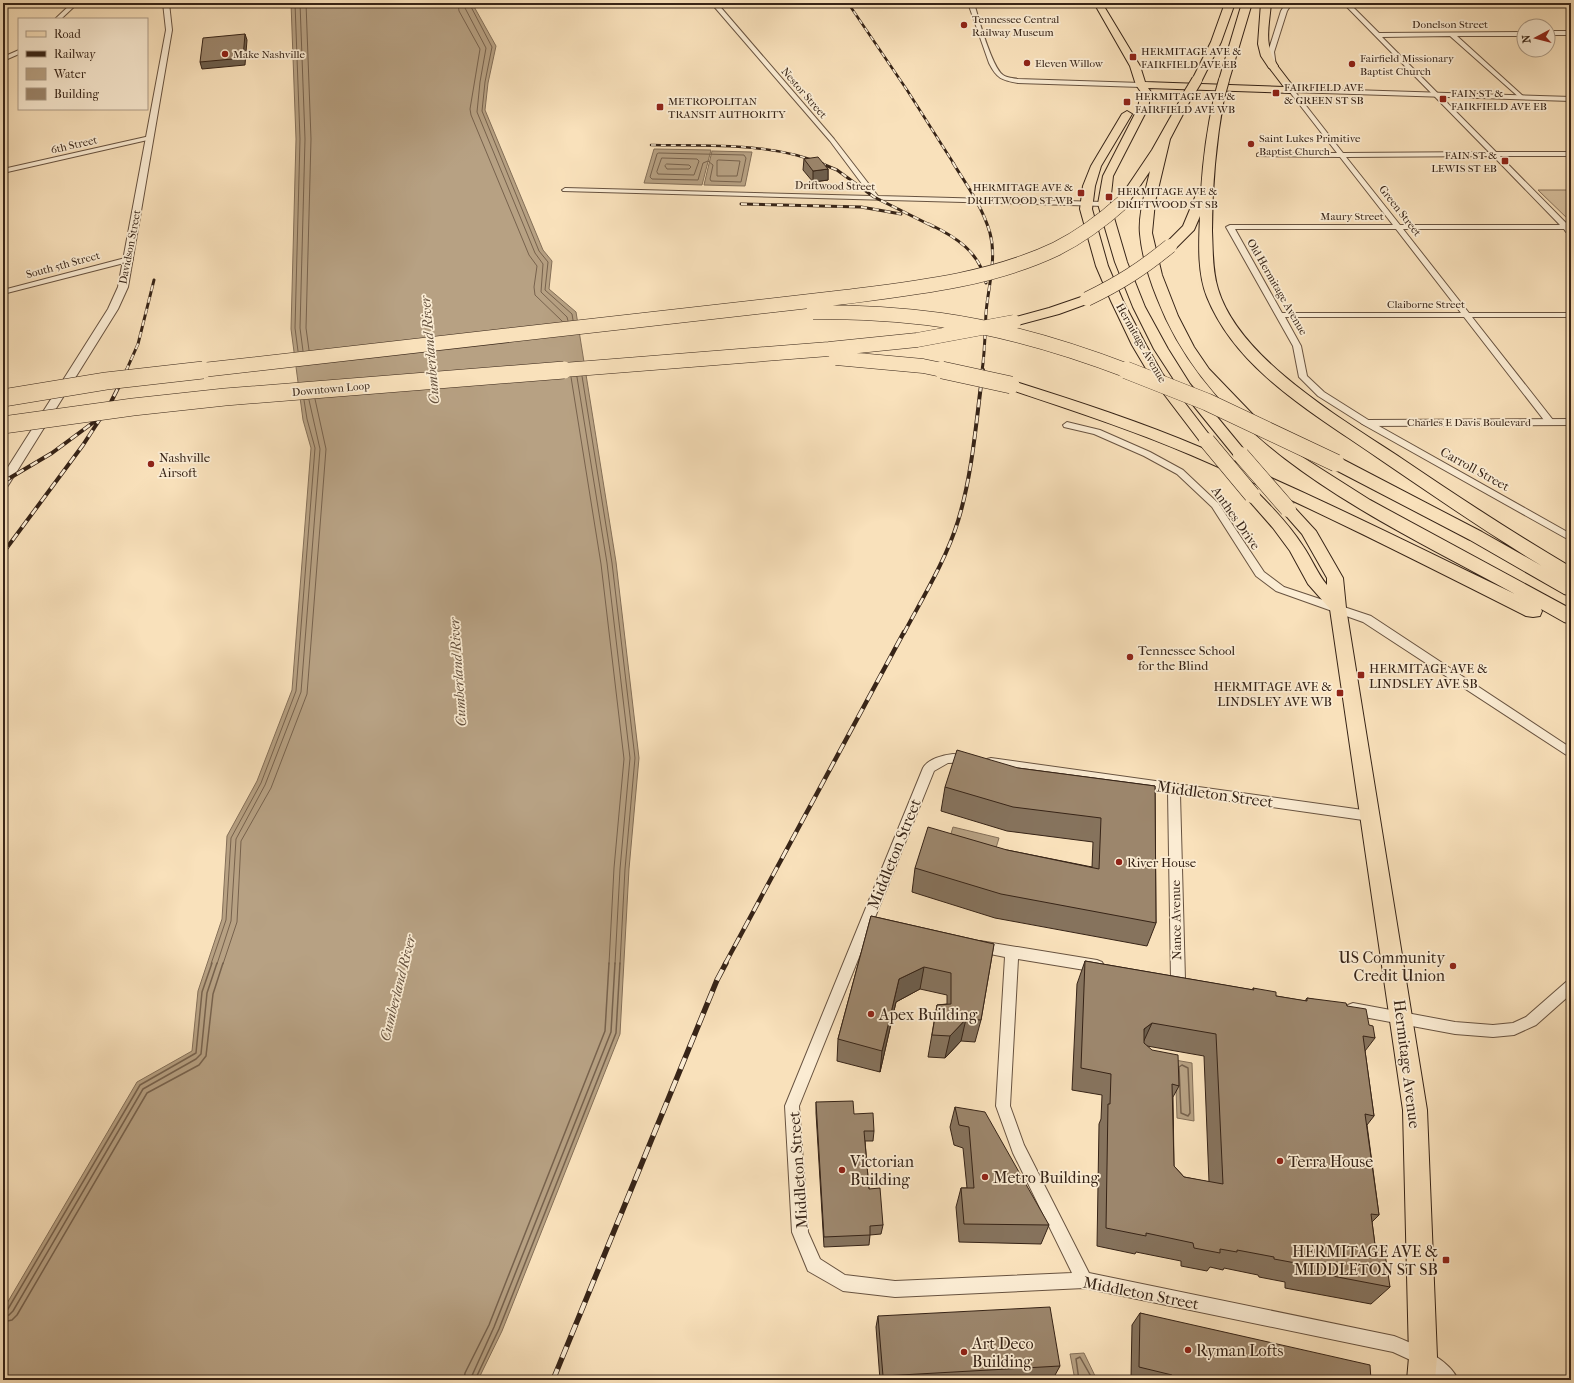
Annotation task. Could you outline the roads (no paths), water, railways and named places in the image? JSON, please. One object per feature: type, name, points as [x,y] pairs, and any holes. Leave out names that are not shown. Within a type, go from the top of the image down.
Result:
[{"type":"highway","points":[[3,398],[106,381],[840,298],[919,287],[1020,264],[1056,249],[1099,223],[1123,202],[1142,177],[1211,56],[1230,3]]},
{"type":"highway","points":[[1247,3],[1219,98],[1212,129],[1207,176],[1206,248],[1211,289],[1225,318],[1247,348],[1273,374],[1316,407],[1417,477],[1531,551],[1571,575]]},
{"type":"highway","points":[[1266,3],[1263,44],[1266,56],[1274,66]]},
{"type":"highway","points":[[1164,139],[1149,202],[1146,233],[1155,275],[1171,316],[1187,347],[1204,372],[1249,421],[1290,456],[1364,504],[1571,617]]},
{"type":"highway","points":[[660,362],[829,349],[918,340],[1014,322],[1054,311],[1087,299],[1118,284],[1144,267],[1170,246],[1190,227],[1199,204],[1207,176]]},
{"type":"highway","points":[[635,320],[800,312],[839,312],[904,316],[981,327],[1070,351],[1102,361],[1233,414],[1336,463],[1476,536],[1571,590]]},
{"type":"highway","points":[[660,362],[830,357],[877,360],[923,366],[1011,385],[1115,419],[1196,451],[1339,515],[1571,631]]},
{"type":"highway","name":"Downtown Loop","points":[[3,425],[133,407],[218,398],[660,362]]},
{"type":"main road","name":"Hermitage Avenue","points":[[1098,3],[1135,66],[1138,89],[1146,92],[1143,108],[1108,176],[1104,204],[1124,268],[1139,307],[1161,349],[1185,386],[1241,455],[1308,531],[1335,578],[1338,608],[1415,1110],[1422,1357],[1421,1380]]},
{"type":"main road","name":"Green Street","points":[[1274,66],[1291,90]]},
{"type":"main road","points":[[1138,89],[1291,90]]},
{"type":"main road","name":"Hermitage Avenue","points":[[1131,106],[1124,122],[1096,166],[1089,186],[1086,204],[1086,209],[1102,266],[1116,301],[1156,374],[1207,441],[1252,495],[1279,524],[1297,549],[1314,580],[1338,608]]},
{"type":"street","points":[[3,8],[8,3]]},
{"type":"street","points":[[59,18],[75,3]]},
{"type":"street","name":"Davidson Street","points":[[3,484],[114,309],[123,288],[169,30],[166,3]]},
{"type":"street","name":"Nestor Street","points":[[714,3],[832,140],[876,198]]},
{"type":"street","points":[[971,3],[984,42],[997,73],[1003,78],[1018,81],[1138,89]]},
{"type":"street","points":[[1274,66],[1271,52],[1284,11],[1289,3]]},
{"type":"street","points":[[1346,3],[1569,229]]},
{"type":"street","points":[[1556,33],[1571,33]]},
{"type":"street","points":[[1451,34],[1521,97]]},
{"type":"street","name":"Donelson Street","points":[[1377,35],[1516,34]]},
{"type":"street","points":[[3,59],[17,53]]},
{"type":"street","points":[[1291,90],[1571,99]]},
{"type":"street","name":"Green Street","points":[[1291,90],[1550,422]]},
{"type":"street","name":"6th Street","points":[[3,171],[150,138]]},
{"type":"street","points":[[1259,155],[1571,154]]},
{"type":"street","name":"Driftwood Street","points":[[565,190],[1104,204]]},
{"type":"street","name":"Maury Street","points":[[1230,227],[1569,229]]},
{"type":"street","name":"Old Hermitage Avenue","points":[[1230,227],[1297,346],[1303,377],[1321,394],[1367,423]]},
{"type":"street","name":"South 5th Street","points":[[3,292],[129,259]]},
{"type":"street","name":"Claiborne Street","points":[[1280,315],[1571,315]]},
{"type":"street","name":"Charles E Davis Boulevard","points":[[1367,423],[1571,422]]},
{"type":"street","name":"Carroll Street","points":[[1367,423],[1571,538]]},
{"type":"street","name":"Anthes Drive","points":[[1067,425],[1096,432],[1147,454],[1180,472],[1215,505],[1260,574],[1280,589],[1367,618],[1571,754]]},
{"type":"street","name":"Middleton Street","points":[[1370,816],[956,757],[941,760],[929,768],[872,929],[792,1106],[800,1232],[814,1265],[843,1283],[895,1289],[1084,1280],[1394,1344],[1422,1357],[1450,1380]]},
{"type":"street","name":"Nance Avenue","points":[[1174,789],[1171,978],[1191,982]]},
{"type":"street","points":[[965,944],[1113,969]]},
{"type":"street","points":[[1012,952],[1003,1106],[1018,1148],[1084,1280]]},
{"type":"street","points":[[1344,1007],[1455,1028],[1493,1031],[1514,1029],[1531,1021],[1571,986]]},
{"type":"water","name":"Cumberland River","points":[[291,3],[472,3],[496,46],[488,83],[485,110],[543,250],[552,261],[549,289],[576,312],[616,562],[639,758],[629,869],[620,1034],[502,1331],[478,1380],[3,1380],[3,1310],[137,1082],[192,1051],[198,991],[222,919],[227,836],[257,781],[292,690],[311,448],[303,420],[291,329],[296,139]]},
{"type":"water","points":[[654,149],[711,150],[702,185],[644,183]]},
{"type":"water","points":[[712,151],[752,152],[745,186],[704,185]]},
{"type":"water","points":[[953,827],[999,838],[996,848],[950,837]]},
{"type":"water","points":[[1175,1060],[1192,1063],[1194,1121],[1177,1118]]},
{"type":"water","points":[[1084,1353],[1097,1380],[1075,1380],[1070,1354]]},
{"type":"railway","points":[[848,3],[907,90],[954,164]]},
{"type":"railway","points":[[651,145],[716,146],[760,149],[781,152],[820,163]]},
{"type":"railway","points":[[820,163],[837,170],[874,197],[934,227]]},
{"type":"railway","points":[[953,163],[979,206],[987,224],[992,243],[993,253],[986,313],[982,371]]},
{"type":"railway","points":[[741,204],[861,207],[901,214]]},
{"type":"railway","points":[[929,224],[957,240],[972,254],[983,272],[986,283]]},
{"type":"railway","points":[[126,371],[138,344],[154,280]]},
{"type":"railway","points":[[3,553],[83,445],[111,402],[127,370]]},
{"type":"railway","points":[[904,633],[941,564],[958,521],[971,465],[983,370]]},
{"type":"railway","points":[[3,482],[52,453],[98,419]]},
{"type":"railway","points":[[725,964],[904,632]]},
{"type":"railway","points":[[553,1380],[717,980],[726,963]]},
{"type":"place","name":"Tennessee Central Railway Museum","points":[[964,25]]},
{"type":"place","name":"Make Nashville","points":[[225,54]]},
{"type":"place","name":"HERMITAGE AVE & FAIRFIELD AVE EB","points":[[1133,57]]},
{"type":"place","name":"Eleven Willow","points":[[1027,63]]},
{"type":"place","name":"Fairfield Missionary Baptist Church","points":[[1352,64]]},
{"type":"place","name":"FAIRFIELD AVE & GREEN ST SB","points":[[1276,93]]},
{"type":"place","name":"FAIN ST & FAIRFIELD AVE EB","points":[[1443,99]]},
{"type":"place","name":"HERMITAGE AVE & FAIRFIELD AVE WB","points":[[1127,102]]},
{"type":"place","name":"METROPOLITAN TRANSIT AUTHORITY","points":[[660,107]]},
{"type":"place","name":"Saint Lukes Primitive Baptist Church","points":[[1251,144]]},
{"type":"place","name":"FAIN ST & LEWIS ST EB","points":[[1505,161]]},
{"type":"place","name":"HERMITAGE AVE & DRIFTWOOD ST WB","points":[[1081,193]]},
{"type":"place","name":"HERMITAGE AVE & DRIFTWOOD ST SB","points":[[1109,197]]},
{"type":"place","name":"Nashville Airsoft","points":[[151,464]]},
{"type":"place","name":"Tennessee School for the Blind","points":[[1130,657]]},
{"type":"place","name":"HERMITAGE AVE & LINDSLEY AVE SB","points":[[1361,675]]},
{"type":"place","name":"HERMITAGE AVE & LINDSLEY AVE WB","points":[[1340,693]]},
{"type":"place","name":"River House","points":[[1119,862]]},
{"type":"place","name":"US Community Credit Union","points":[[1453,966]]},
{"type":"place","name":"Apex Building","points":[[871,1014]]},
{"type":"place","name":"Terra House","points":[[1280,1161]]},
{"type":"place","name":"Victorian Building","points":[[842,1170]]},
{"type":"place","name":"Metro Building","points":[[985,1177]]},
{"type":"place","name":"HERMITAGE AVE & MIDDLETON ST SB","points":[[1446,1260]]},
{"type":"place","name":"Ryman Lofts","points":[[1188,1350]]},
{"type":"place","name":"Art Deco Building","points":[[964,1352]]}]
